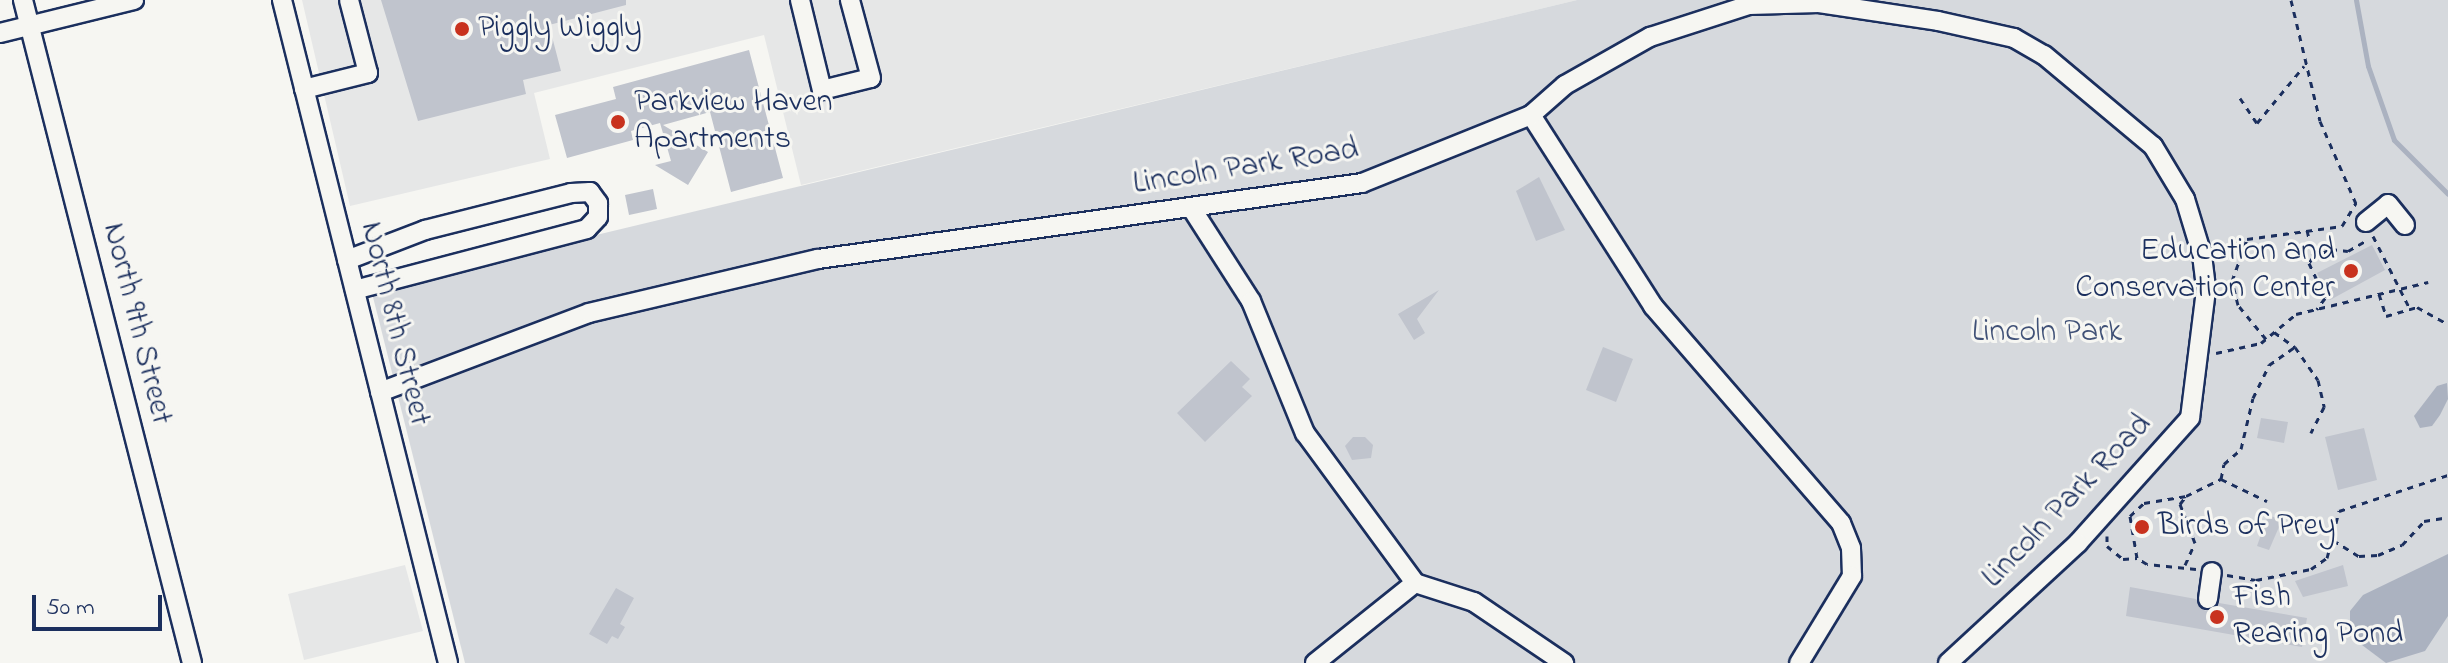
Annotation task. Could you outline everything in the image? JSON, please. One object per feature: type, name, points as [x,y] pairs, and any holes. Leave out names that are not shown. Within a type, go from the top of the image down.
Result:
[{"type":"street","name":"North 9th Street","points":[[23,0],[192,663]]},
{"type":"street","points":[[0,33],[134,0]]},
{"type":"street","name":"North 8th Street","points":[[282,0],[448,663]]},
{"type":"street","points":[[304,89],[368,73],[349,0]]},
{"type":"street","points":[[800,0],[822,90],[871,78],[850,0]]},
{"type":"street","name":"Lincoln Park Road","points":[[380,392],[589,313],[818,259],[1362,183],[1531,115],[1565,85],[1650,37],[1749,5],[1819,3],[2014,38],[2044,55],[2153,146],[2185,199],[2202,255],[2206,290],[2201,357],[2190,418],[2078,543],[1948,663]]},
{"type":"street","points":[[1531,115],[1653,306],[1841,523],[1851,548],[1852,576],[1799,663]]},
{"type":"street","points":[[347,260],[425,230],[571,193],[590,192],[598,203],[598,217],[587,229],[355,290]]},
{"type":"street","points":[[2369,229],[2388,204],[2405,225]]},
{"type":"street","points":[[1192,209],[1251,301],[1305,433],[1415,583],[1474,602],[1564,663]]},
{"type":"street","points":[[2208,599],[2212,572]]},
{"type":"street","points":[[1315,663],[1415,583]]},
{"type":"path","points":[[2291,0],[2304,66],[2320,121],[2356,203],[2410,309]]},
{"type":"path","points":[[2240,98],[2257,123],[2304,66]]},
{"type":"path","points":[[2266,339],[2238,305],[2232,281],[2247,239],[2342,226],[2356,203]]},
{"type":"path","points":[[2317,309],[2316,303],[2325,298],[2309,263],[2313,257],[2331,249],[2348,251],[2369,229]]},
{"type":"path","points":[[2307,230],[2313,257]]},
{"type":"path","points":[[2201,357],[2266,339],[2296,314],[2428,282]]},
{"type":"path","points":[[2379,294],[2386,316],[2417,307],[2448,324]]},
{"type":"path","points":[[2274,332],[2295,347],[2323,394],[2324,407],[2311,433]]},
{"type":"path","points":[[2221,479],[2224,464],[2241,449],[2253,398],[2269,365],[2295,347]]},
{"type":"path","points":[[2107,528],[2107,546],[2123,559],[2137,558],[2147,564],[2184,566],[2256,580],[2280,577],[2327,558],[2339,511],[2448,475]]},
{"type":"path","points":[[2119,522],[2144,503],[2186,496],[2221,479]]},
{"type":"path","points":[[2221,479],[2267,501]]},
{"type":"path","points":[[2184,566],[2195,543],[2180,504],[2186,496]]},
{"type":"path","points":[[2130,516],[2137,558]]},
{"type":"path","points":[[2332,540],[2359,556],[2378,555],[2402,545],[2424,521],[2448,517]]},
{"type":"shaded area","points":[[302,0],[1577,0],[801,185],[764,35],[534,93],[550,159],[350,206]]},
{"type":"shaded area","points":[[2447,383],[2448,399],[2440,415],[2432,426],[2420,428],[2414,416],[2437,386]]},
{"type":"shaded area","points":[[2448,554],[2448,616],[2425,651],[2386,663],[2350,636],[2350,611],[2363,595]]},
{"type":"shaded area","points":[[405,565],[423,631],[304,660],[288,594]]},
{"type":"green space","name":"Lincoln Park","points":[[1577,0],[2448,0],[2448,663],[465,663],[371,289]]},
{"type":"building","points":[[381,0],[626,0],[626,5],[549,25],[561,71],[523,80],[526,94],[418,121]]},
{"type":"building","name":"Parkview Haven Apartments","points":[[749,50],[783,178],[731,192],[710,112],[663,125],[708,152],[688,185],[655,165],[671,161],[660,123],[631,131],[633,140],[567,158],[555,115],[616,99],[613,87]]},
{"type":"building","points":[[1539,177],[1565,230],[1536,241],[1516,191]]},
{"type":"building","points":[[653,189],[657,209],[629,215],[625,195]]},
{"type":"building","name":"Education and Conservation Center","points":[[2372,245],[2385,270],[2330,300],[2317,273]]},
{"type":"building","points":[[1439,290],[1417,319],[1425,333],[1414,340],[1398,314]]},
{"type":"building","points":[[1603,347],[1633,359],[1616,402],[1586,390]]},
{"type":"building","points":[[1231,361],[1250,379],[1242,387],[1252,396],[1205,442],[1177,413]]},
{"type":"building","points":[[2261,418],[2288,422],[2284,443],[2257,438]]},
{"type":"building","points":[[2364,428],[2377,480],[2338,490],[2325,437]]},
{"type":"building","points":[[1353,437],[1365,437],[1373,445],[1371,458],[1352,460],[1345,446]]},
{"type":"building","points":[[2268,515],[2282,520],[2269,550],[2257,546]]},
{"type":"building","points":[[2343,565],[2348,586],[2303,597],[2295,581]]},
{"type":"building","name":"Fish Rearing Pond","points":[[2130,587],[2196,599],[2205,611],[2219,603],[2307,618],[2302,647],[2126,616]]},
{"type":"building","points":[[616,588],[634,598],[620,624],[625,627],[618,639],[612,636],[607,644],[589,634]]},
{"type":"waterway","points":[[2356,0],[2368,66],[2394,140],[2448,194]]},
{"type":"place","name":"Piggly Wiggly","points":[[462,29]]},
{"type":"place","name":"Parkview Haven Apartments","points":[[618,122]]},
{"type":"place","name":"Education and Conservation Center","points":[[2351,271]]},
{"type":"place","name":"Birds of Prey","points":[[2142,527]]},
{"type":"place","name":"Fish Rearing Pond","points":[[2217,617]]}]
